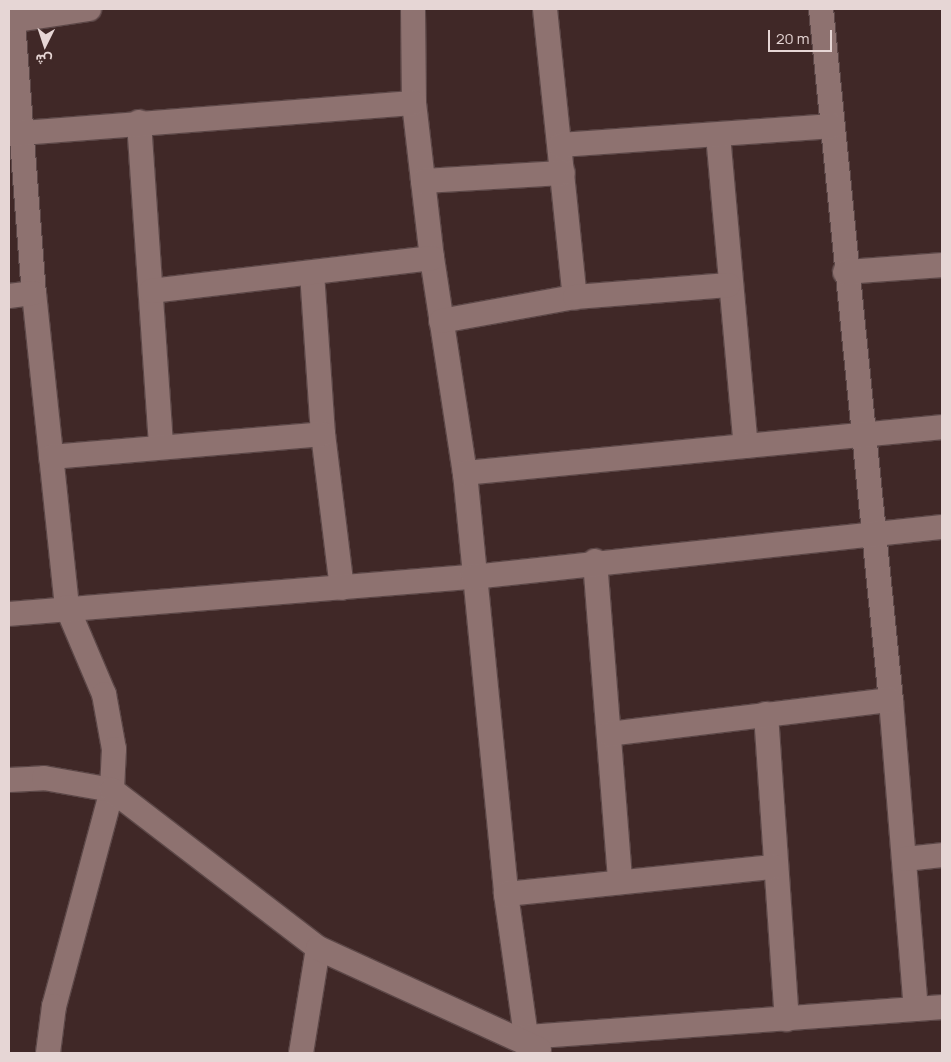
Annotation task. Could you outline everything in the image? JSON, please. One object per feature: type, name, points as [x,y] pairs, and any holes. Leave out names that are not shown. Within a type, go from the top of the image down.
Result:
[{"type":"street","points":[[48,1053],[54,1006],[112,790],[114,749],[104,694],[68,607],[16,133],[11,17],[89,9]]},
{"type":"street","points":[[413,9],[414,103],[432,258],[465,473],[473,577],[506,894],[534,1045]]},
{"type":"street","points":[[545,9],[575,297]]},
{"type":"street","points":[[822,9],[845,272],[891,700],[916,1009]]},
{"type":"street","points":[[16,133],[139,122],[414,103]]},
{"type":"street","points":[[139,122],[161,445]]},
{"type":"street","points":[[560,145],[832,126]]},
{"type":"street","points":[[718,134],[729,285],[746,446]]},
{"type":"street","points":[[423,181],[563,173]]},
{"type":"street","points":[[151,291],[432,258]]},
{"type":"street","points":[[845,272],[942,265]]},
{"type":"street","points":[[312,273],[323,434],[342,588]]},
{"type":"street","points":[[441,321],[575,297],[729,285]]},
{"type":"street","points":[[9,296],[34,293]]},
{"type":"street","points":[[465,473],[942,427]]},
{"type":"street","points":[[51,457],[161,445],[323,434]]},
{"type":"street","points":[[9,614],[68,607],[473,577],[595,561],[942,527]]},
{"type":"street","points":[[595,561],[620,882]]},
{"type":"street","points":[[608,734],[891,700]]},
{"type":"street","points":[[766,714],[774,867],[787,1019]]},
{"type":"street","points":[[9,780],[44,778],[112,790],[318,948],[534,1045],[787,1019],[942,1007]]},
{"type":"street","points":[[905,859],[942,855]]},
{"type":"street","points":[[506,894],[774,867]]},
{"type":"street","points":[[301,1053],[318,948]]}]
